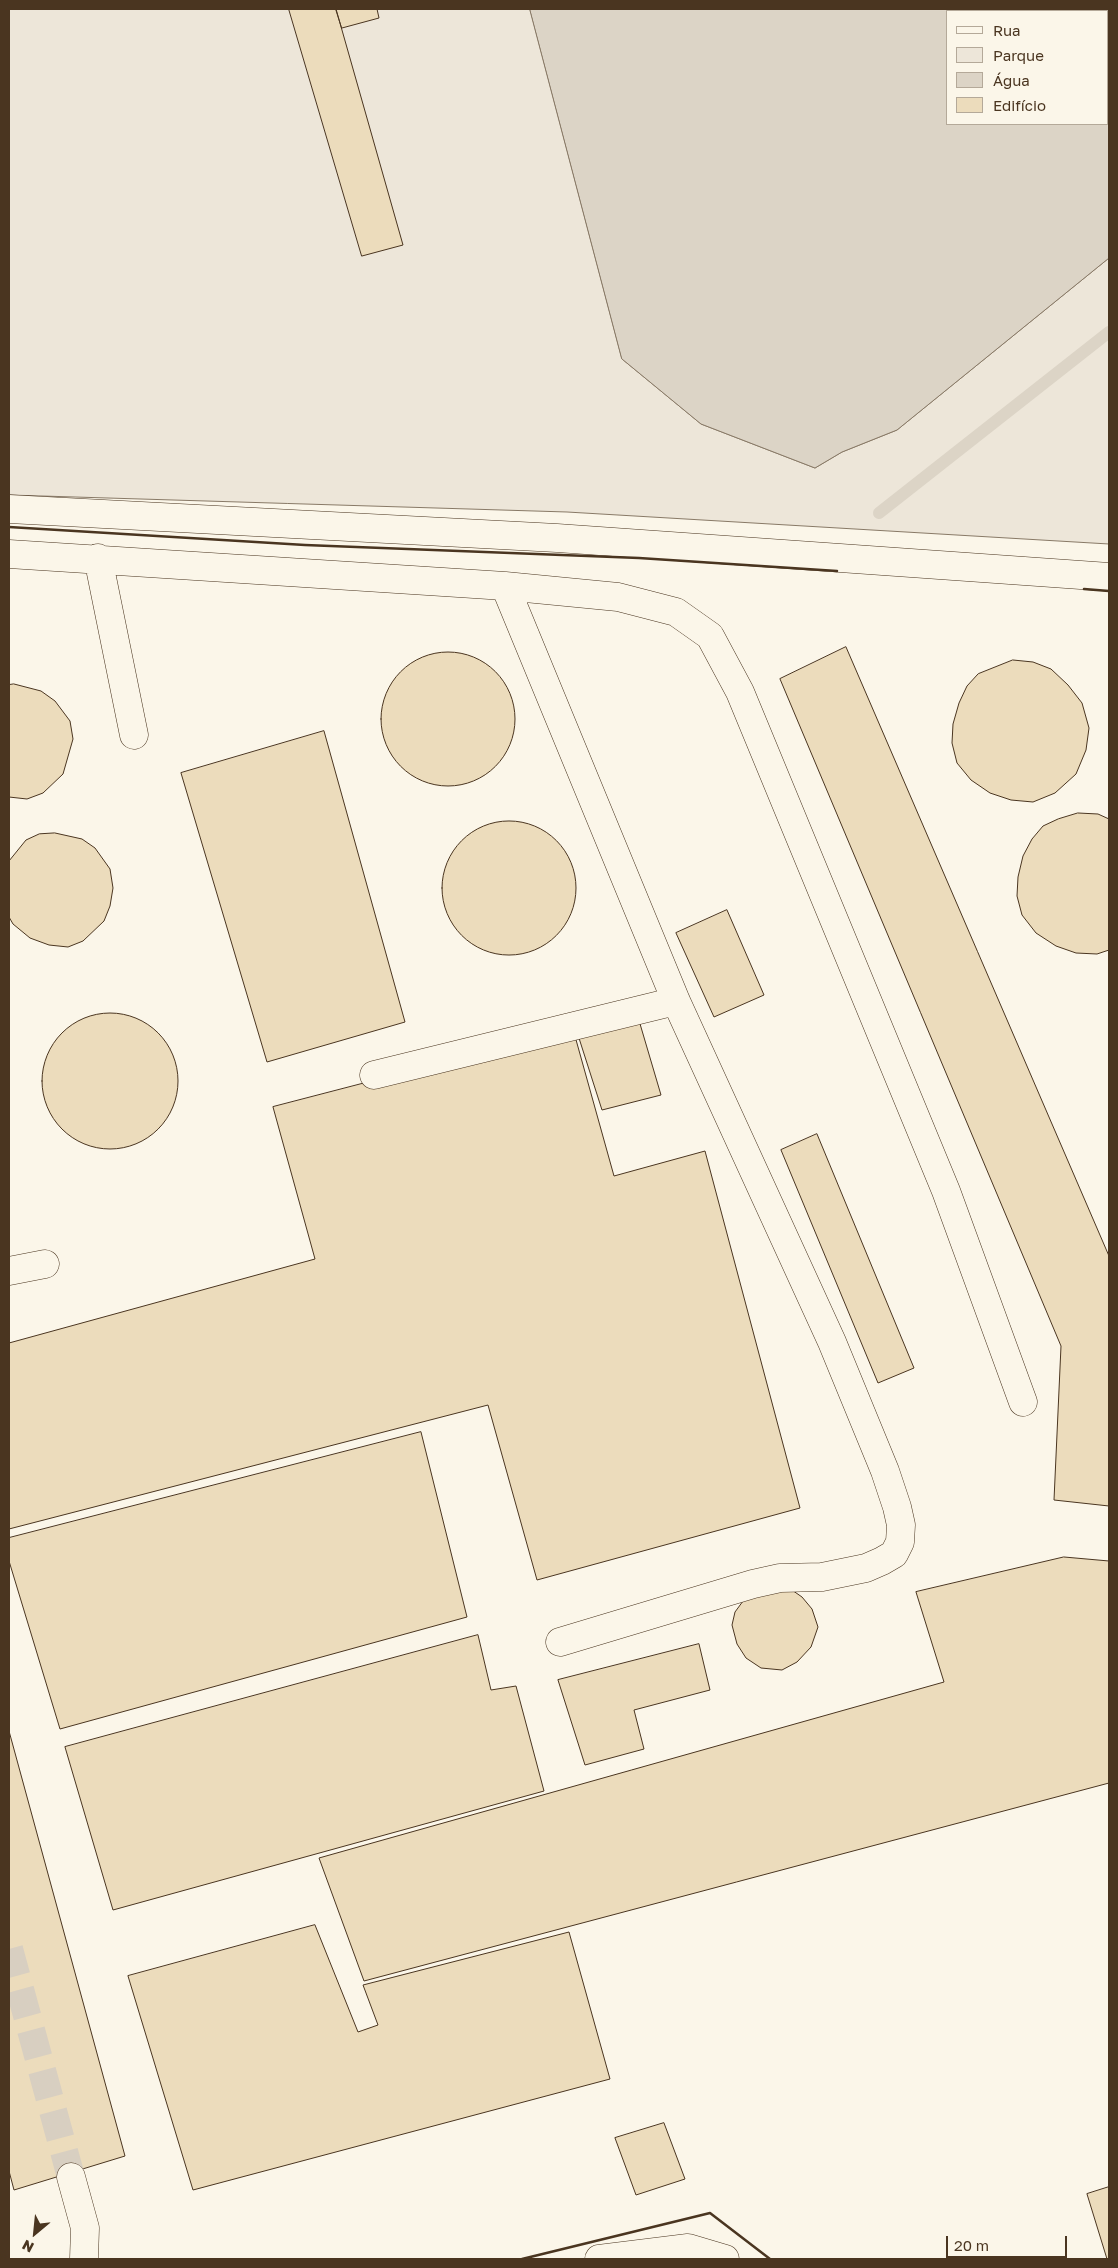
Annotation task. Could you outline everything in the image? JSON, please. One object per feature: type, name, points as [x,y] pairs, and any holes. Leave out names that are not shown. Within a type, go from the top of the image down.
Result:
[{"type":"street","points":[[9,509],[557,538],[1109,577]]},
{"type":"street","points":[[9,554],[98,558],[505,586],[618,597],[676,612],[710,636],[740,692],[942,1182],[1023,1402]]},
{"type":"street","points":[[98,558],[134,735]]},
{"type":"street","points":[[505,586],[676,1001],[836,1351],[895,1500],[900,1525],[900,1542],[894,1554],[866,1568],[822,1577],[780,1578],[753,1584],[560,1642]]},
{"type":"street","points":[[374,1075],[676,1001]]},
{"type":"street","points":[[9,1271],[44,1264]]},
{"type":"street","points":[[71,2177],[85,2228],[84,2259]]},
{"type":"street","points":[[599,2259],[688,2248],[724,2259]]},
{"type":"green space","points":[[9,9],[530,9],[622,359],[701,424],[815,468],[842,452],[897,430],[1109,258],[1109,544],[567,512],[9,495]]},
{"type":"water","points":[[530,9],[1109,9],[1109,258],[897,430],[842,452],[815,468],[701,424],[622,359]]},
{"type":"building","points":[[289,9],[336,9],[403,245],[362,256]]},
{"type":"building","points":[[336,9],[377,9],[379,18],[342,28]]},
{"type":"building","points":[[846,647],[1109,1256],[1109,1506],[1054,1500],[1061,1346],[780,679]]},
{"type":"building","points":[[448,652],[474,657],[496,671],[510,693],[515,719],[510,745],[496,767],[474,781],[448,786],[422,781],[400,767],[386,745],[381,719],[386,693],[400,671],[422,657]]},
{"type":"building","points":[[1013,660],[1033,662],[1051,669],[1068,685],[1082,703],[1089,728],[1086,750],[1076,774],[1055,793],[1033,802],[1011,800],[990,793],[971,780],[957,763],[952,743],[953,724],[959,703],[967,686],[978,674]]},
{"type":"building","points":[[14,684],[41,691],[55,701],[70,721],[73,739],[63,774],[43,793],[27,799],[9,797],[9,685]]},
{"type":"building","points":[[324,731],[405,1022],[267,1062],[181,773]]},
{"type":"building","points":[[1078,813],[1098,814],[1109,819],[1109,950],[1097,954],[1076,953],[1056,946],[1036,933],[1022,915],[1017,896],[1018,877],[1023,856],[1032,839],[1043,826]]},
{"type":"building","points":[[509,821],[535,826],[557,840],[571,862],[576,888],[571,914],[557,936],[535,950],[509,955],[483,950],[461,936],[447,914],[442,888],[447,862],[461,840],[483,826]]},
{"type":"building","points":[[55,833],[82,839],[95,848],[110,869],[113,888],[110,906],[104,921],[83,941],[68,947],[49,945],[30,938],[13,924],[9,917],[9,861],[26,840],[39,834]]},
{"type":"building","points":[[727,910],[764,995],[714,1017],[676,933]]},
{"type":"building","points":[[110,1013],[136,1019],[158,1033],[172,1055],[178,1081],[172,1107],[158,1129],[136,1143],[110,1149],[84,1143],[62,1129],[48,1107],[42,1081],[48,1055],[62,1033],[84,1019]]},
{"type":"building","points":[[638,1017],[661,1095],[602,1110],[578,1035]]},
{"type":"building","points":[[573,1029],[614,1176],[705,1151],[800,1508],[537,1580],[488,1405],[9,1529],[9,1343],[315,1259],[273,1107]]},
{"type":"building","points":[[817,1134],[914,1368],[878,1383],[781,1150]]},
{"type":"building","points":[[421,1432],[467,1617],[60,1729],[9,1561],[9,1538]]},
{"type":"building","points":[[1064,1557],[1109,1561],[1109,1783],[364,1981],[319,1858],[944,1682],[916,1592]]},
{"type":"building","points":[[789,1588],[802,1597],[812,1609],[818,1627],[811,1647],[797,1662],[782,1670],[761,1668],[746,1658],[737,1644],[732,1625],[735,1612],[746,1597]]},
{"type":"building","points":[[478,1635],[491,1690],[516,1686],[544,1791],[113,1910],[65,1747]]},
{"type":"building","points":[[699,1644],[710,1690],[634,1710],[644,1749],[585,1765],[558,1680]]},
{"type":"building","points":[[9,1731],[125,2156],[14,2190],[9,2171]]},
{"type":"building","points":[[315,1925],[358,2032],[378,2025],[363,1985],[569,1932],[610,2079],[193,2190],[128,1976]]},
{"type":"building","points":[[664,2123],[685,2179],[636,2195],[615,2138]]},
{"type":"building","points":[[1109,2187],[1109,2259],[1107,2259],[1087,2194]]},
{"type":"waterway","points":[[879,513],[1109,332]]},
{"type":"tunnel","points":[[9,1949],[71,2177]]},
{"type":"wall","points":[[9,527],[305,545],[639,558],[837,571]]},
{"type":"wall","points":[[1084,589],[1109,591]]},
{"type":"wall","points":[[522,2259],[710,2213],[770,2259]]}]
